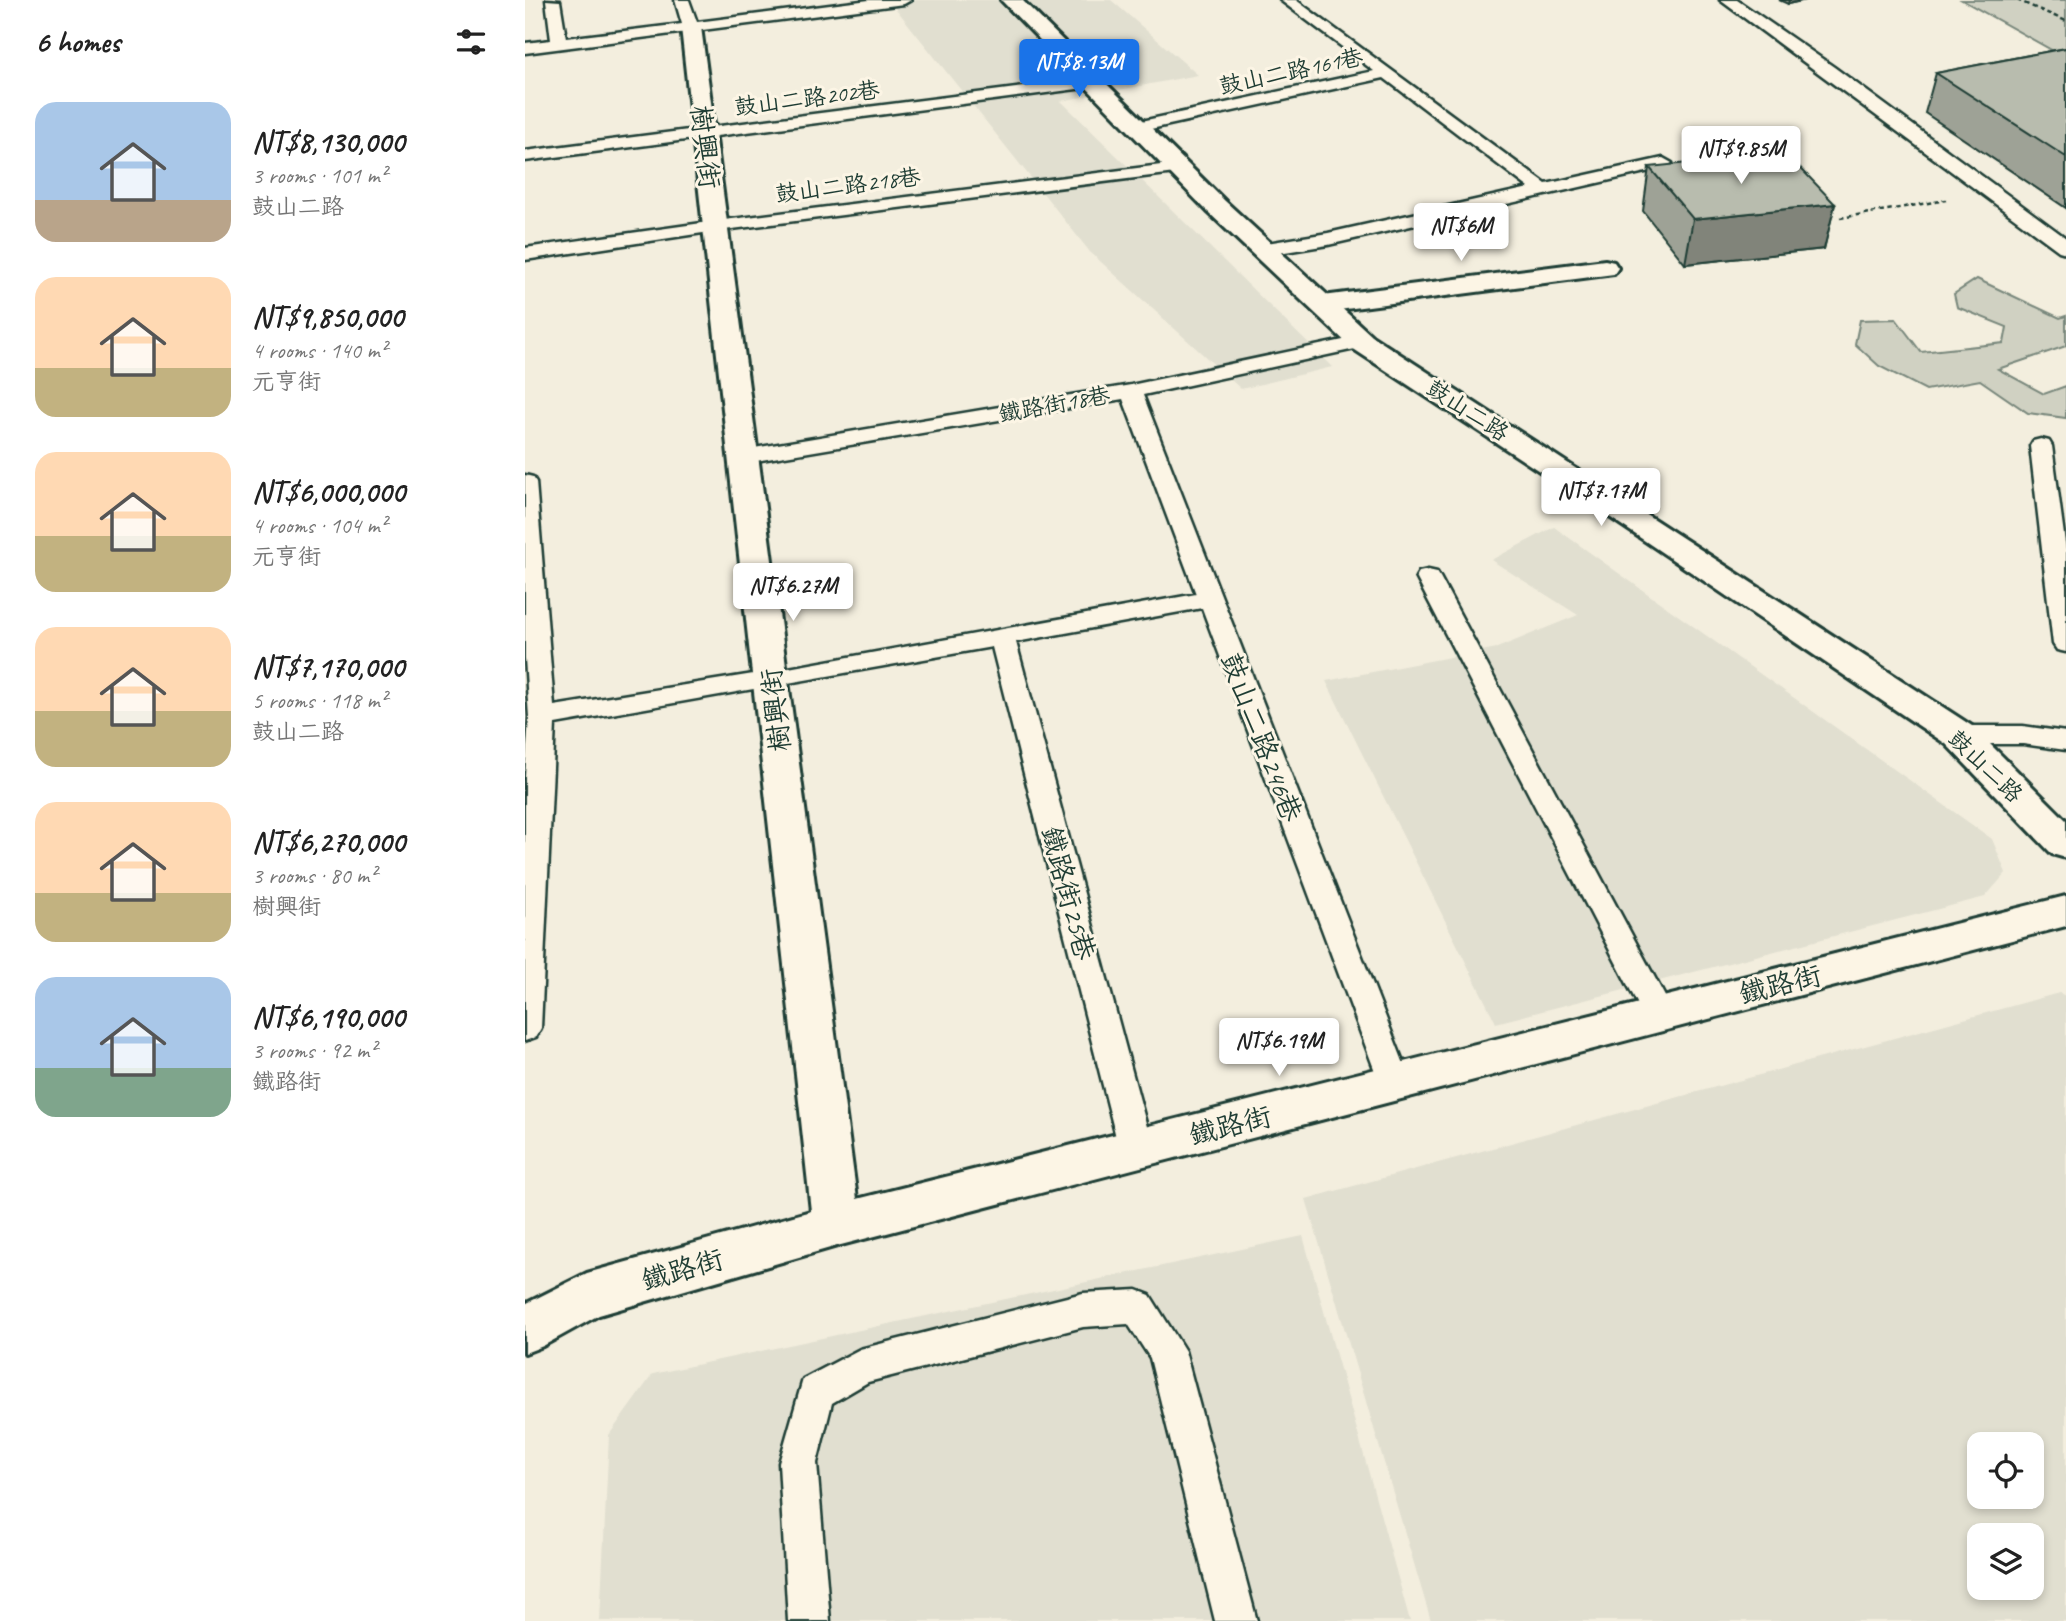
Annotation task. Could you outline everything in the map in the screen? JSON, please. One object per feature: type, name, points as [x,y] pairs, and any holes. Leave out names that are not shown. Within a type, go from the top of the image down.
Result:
[{"type":"street","name":"鼓山二路","points":[[1011,0],[1261,250],[1362,342],[1959,735],[2066,844]]},
{"type":"street","name":"樹興街","points":[[687,14],[716,226],[837,1225]]},
{"type":"street","points":[[1323,304],[1605,268]]},
{"type":"street","name":"鐵路街","points":[[525,1330],[587,1296],[837,1225],[2066,912]]},
{"type":"lane","points":[[525,48],[559,44],[687,14],[904,0]]},
{"type":"lane","points":[[1287,0],[1387,74]]},
{"type":"lane","points":[[1727,0],[1828,70],[2066,247]]},
{"type":"lane","points":[[553,1],[559,44]]},
{"type":"lane","name":"鼓山二路161巷","points":[[1137,127],[1387,74],[1543,190]]},
{"type":"lane","name":"鼓山二路202巷","points":[[525,156],[1094,83]]},
{"type":"lane","points":[[1261,250],[1328,239],[1663,163]]},
{"type":"lane","name":"鼓山二路218巷","points":[[525,254],[716,226],[1177,168]]},
{"type":"lane","name":"鐵路街18巷","points":[[744,456],[1131,391],[1362,342]]},
{"type":"lane","name":"鼓山二路246巷","points":[[1131,391],[1395,1082]]},
{"type":"lane","points":[[2041,446],[2066,644]]},
{"type":"lane","points":[[525,482],[542,718],[525,1028]]},
{"type":"lane","points":[[1428,577],[1659,1015]]},
{"type":"lane","points":[[542,718],[1209,599]]},
{"type":"lane","name":"鐵路街25巷","points":[[1002,637],[1136,1149]]},
{"type":"lane","points":[[1959,735],[2023,735],[2066,741]]},
{"type":"lane","points":[[809,1621],[798,1462],[816,1392],[860,1367],[1083,1310],[1137,1307],[1167,1351],[1236,1621]]},
{"type":"path","points":[[2017,0],[2066,21]]},
{"type":"path","points":[[1840,218],[1993,192]]},
{"type":"shaded area","points":[[889,0],[1111,0],[1198,75],[1061,101],[1332,367],[1241,389],[1090,252]]},
{"type":"shaded area","points":[[1962,0],[2066,0],[2066,58]]},
{"type":"shaded area","points":[[1977,279],[2060,318],[2066,316],[2066,346],[1998,369],[2044,394],[2066,386],[2066,418],[2028,413],[1980,380],[1926,390],[1879,366],[1855,344],[1860,320],[1896,319],[1921,352],[2004,343],[2007,327],[1957,307],[1954,294]]},
{"type":"shaded area","points":[[1554,527],[1992,839],[2006,873],[1985,897],[1496,1023],[1326,681],[1497,648],[1578,615],[1491,560]]},
{"type":"shaded area","points":[[2059,993],[2066,996],[2066,1621],[1431,1621],[1306,1199]]},
{"type":"shaded area","points":[[1303,1236],[1410,1621],[600,1621],[609,1435],[653,1374]]},
{"type":"building","points":[[2066,48],[2066,157],[1936,73]]},
{"type":"building","points":[[1786,153],[1835,204],[1693,219],[1649,167]]}]
